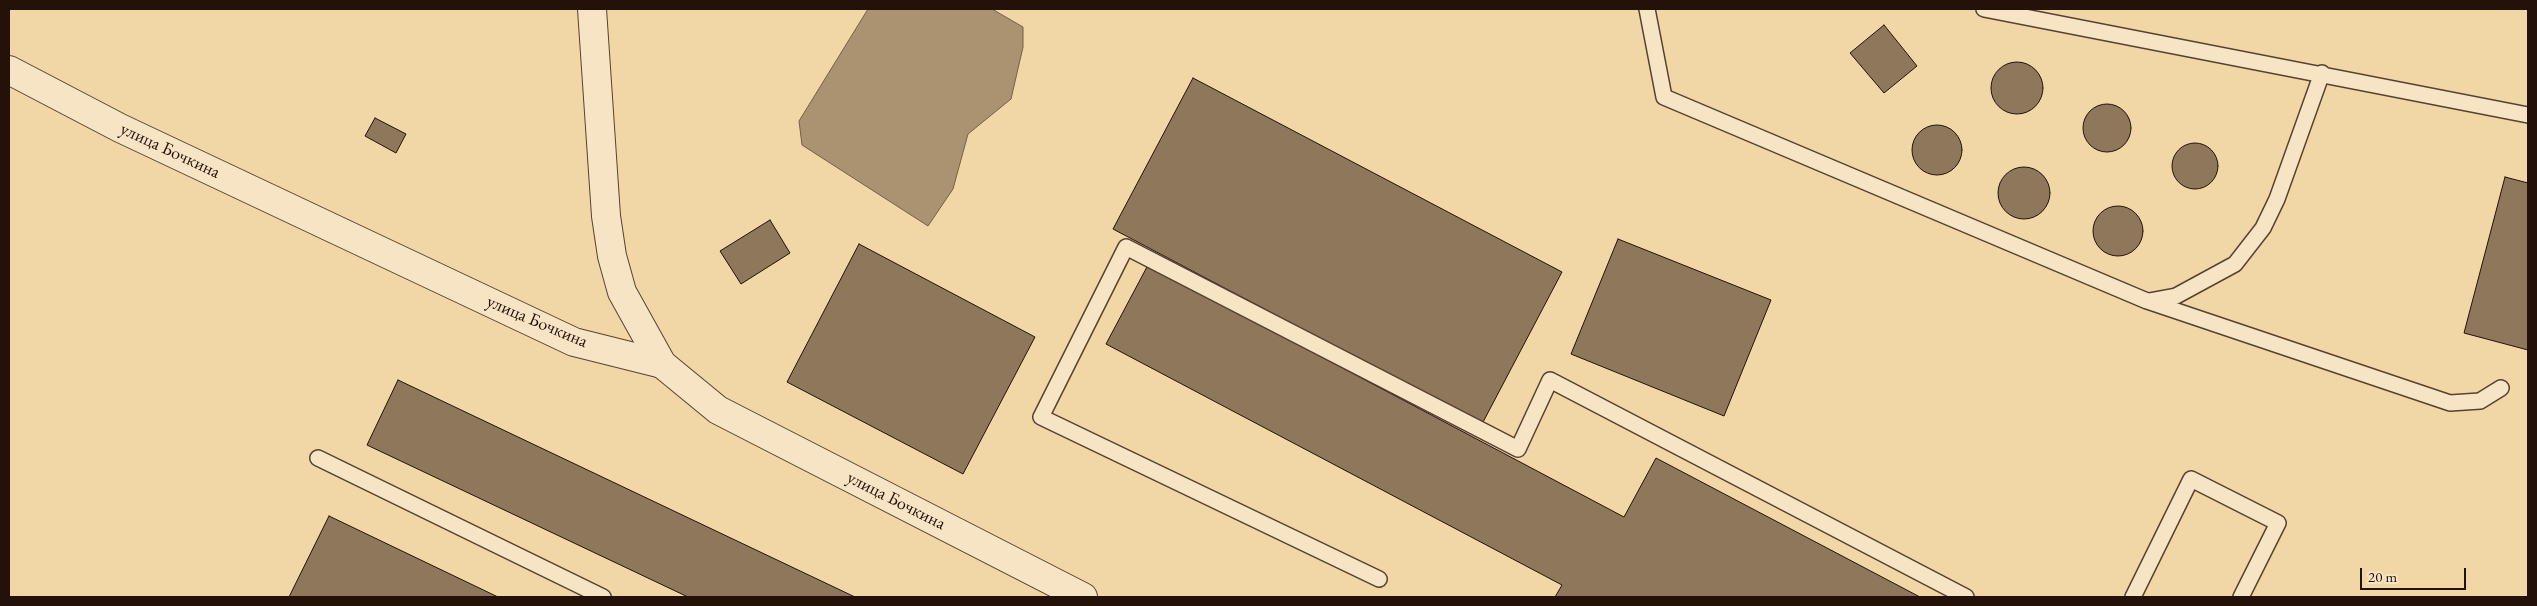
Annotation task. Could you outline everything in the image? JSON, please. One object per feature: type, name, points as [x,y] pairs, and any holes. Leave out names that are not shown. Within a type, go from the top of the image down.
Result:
[{"type":"street","points":[[592,9],[606,216],[612,256],[622,292],[662,364]]},
{"type":"street","name":"улица Бочкина","points":[[9,70],[120,128],[574,342],[662,364],[718,410],[1083,597]]},
{"type":"lane","points":[[1647,9],[1664,97],[2147,301],[2450,403],[2480,401],[2501,388]]},
{"type":"lane","points":[[1984,9],[2322,73],[2528,115]]},
{"type":"lane","points":[[2147,301],[2176,296],[2236,264],[2263,228],[2277,200],[2322,73]]},
{"type":"lane","points":[[1378,579],[1041,418],[1126,247],[1518,448],[1550,380],[1966,597]]},
{"type":"lane","points":[[318,458],[603,597]]},
{"type":"lane","points":[[2133,597],[2191,479],[2278,522],[2241,597]]},
{"type":"shaded area","points":[[868,9],[992,9],[1023,27],[1023,47],[1011,99],[968,134],[953,189],[928,226],[802,145],[799,121]]},
{"type":"building","points":[[1884,25],[1917,66],[1884,93],[1850,53]]},
{"type":"building","points":[[2017,62],[2027,64],[2035,70],[2041,78],[2043,88],[2041,98],[2035,106],[2027,112],[2017,114],[2007,112],[1999,106],[1993,98],[1991,88],[1993,78],[1999,70],[2007,64]]},
{"type":"building","points":[[1193,78],[1562,272],[1482,424],[1113,229]]},
{"type":"building","points":[[2107,104],[2116,106],[2124,111],[2129,119],[2131,128],[2129,137],[2124,145],[2116,150],[2107,152],[2098,150],[2090,145],[2085,137],[2083,128],[2085,119],[2090,111],[2098,106]]},
{"type":"building","points":[[375,118],[406,134],[396,153],[365,136]]},
{"type":"building","points":[[1937,125],[1947,127],[1955,132],[1960,140],[1962,150],[1960,160],[1955,168],[1947,173],[1937,175],[1927,173],[1919,168],[1914,160],[1912,150],[1914,140],[1919,132],[1927,127]]},
{"type":"building","points":[[2200,143],[2212,149],[2217,157],[2217,175],[2212,183],[2204,188],[2190,189],[2178,183],[2173,175],[2172,161],[2178,149],[2186,144]]},
{"type":"building","points":[[2019,167],[2029,167],[2043,174],[2050,188],[2050,198],[2043,212],[2029,219],[2019,219],[2009,215],[2002,208],[1998,198],[1998,188],[2002,178],[2009,171]]},
{"type":"building","points":[[2505,177],[2528,183],[2528,350],[2464,333]]},
{"type":"building","points":[[2118,206],[2136,213],[2143,231],[2136,249],[2118,256],[2100,249],[2093,231],[2100,213]]},
{"type":"building","points":[[770,220],[790,253],[741,284],[720,251]]},
{"type":"building","points":[[1618,239],[1771,300],[1724,416],[1571,354]]},
{"type":"building","points":[[859,244],[1035,337],[963,474],[787,382]]},
{"type":"building","points":[[1148,265],[1624,517],[1656,458],[1920,597],[1555,597],[1562,585],[1106,344]]},
{"type":"building","points":[[398,380],[855,597],[688,597],[367,445]]},
{"type":"building","points":[[329,516],[498,597],[289,597]]}]
